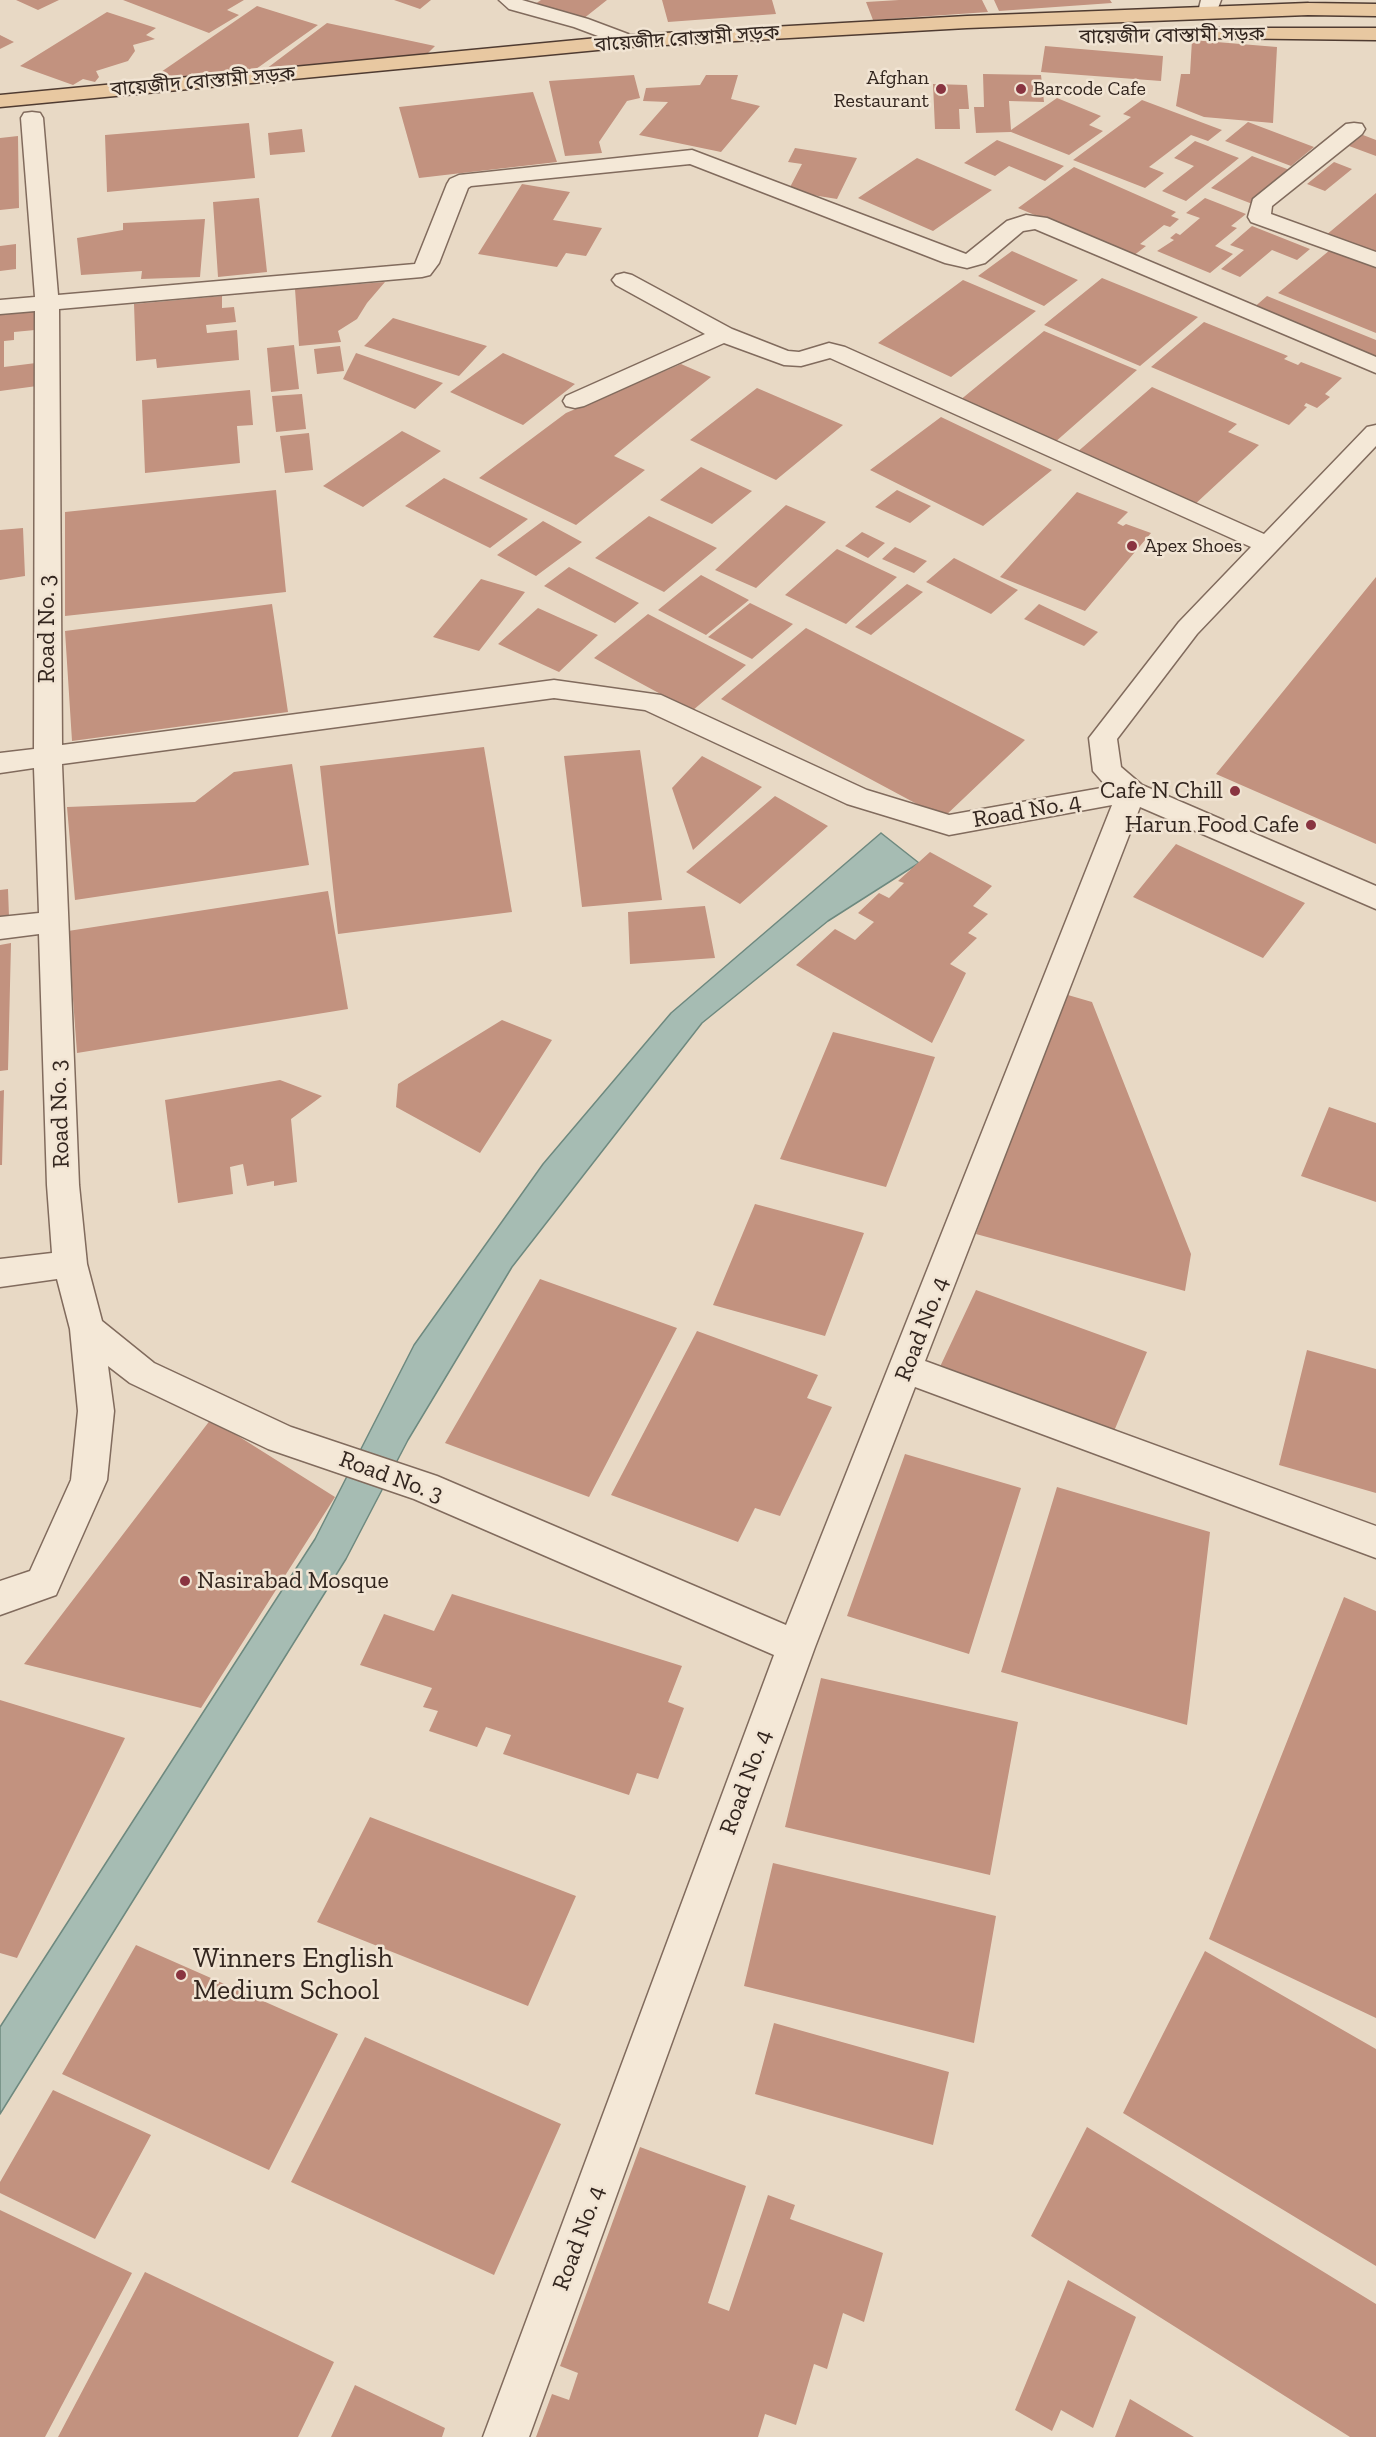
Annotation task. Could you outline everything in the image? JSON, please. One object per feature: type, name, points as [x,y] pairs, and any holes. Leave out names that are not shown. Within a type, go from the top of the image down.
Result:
[{"type":"main road","name":"বায়েজীদ বোস্তামী সড়ক","points":[[0,101],[629,41],[1210,6],[1376,10]]},
{"type":"main road","name":"বায়েজীদ বোস্তামী সড়ক","points":[[1194,34],[1376,34]]},
{"type":"main road","name":"বায়েজীদ বোস্তামী সড়ক","points":[[0,121],[609,63]]},
{"type":"street","points":[[509,0],[516,5],[581,23],[629,41]]},
{"type":"street","name":"Road No. 3","points":[[32,118],[47,302],[48,758],[63,1185],[70,1264],[87,1329],[142,1374],[280,1438],[424,1487],[796,1647]]},
{"type":"street","points":[[1354,129],[1261,204],[1259,217],[1376,260]]},
{"type":"street","points":[[0,307],[422,270],[428,263],[458,184],[467,180],[692,157],[953,258],[967,261],[977,258],[1015,226],[1026,222],[1039,223],[1376,366]]},
{"type":"street","points":[[624,280],[724,334],[792,359],[801,359],[829,350],[837,352],[1267,545]]},
{"type":"street","points":[[575,400],[724,334]]},
{"type":"street","points":[[1376,432],[1188,628],[1103,738],[1107,771],[1132,792],[1376,898]]},
{"type":"street","name":"Road No. 4","points":[[0,763],[554,689],[651,702],[857,797],[949,825],[1132,792]]},
{"type":"street","name":"Road No. 4","points":[[507,2437],[796,1647],[1132,792]]},
{"type":"street","points":[[0,928],[54,922]]},
{"type":"street","points":[[0,1273],[70,1264]]},
{"type":"street","points":[[0,1598],[43,1583],[88,1480],[96,1411],[87,1329]]},
{"type":"street","points":[[906,1369],[1376,1542]]},
{"type":"shaded area","points":[[881,833],[919,863],[828,921],[702,1023],[512,1267],[408,1440],[346,1559],[0,2114],[0,2027],[315,1539],[414,1345],[543,1164],[671,1013]]},
{"type":"building","points":[[16,0],[59,0],[38,10]]},
{"type":"building","points":[[123,0],[244,0],[227,10],[239,15],[209,33]]},
{"type":"building","points":[[394,0],[431,0],[420,9]]},
{"type":"building","points":[[541,0],[607,0],[583,19],[535,4]]},
{"type":"building","points":[[662,0],[772,0],[776,14],[668,22]]},
{"type":"building","points":[[982,0],[988,12],[873,20],[866,2]]},
{"type":"building","points":[[994,0],[1110,0],[1112,3],[999,11]]},
{"type":"building","points":[[257,6],[318,25],[249,74],[145,83]]},
{"type":"building","points":[[107,12],[156,28],[146,35],[155,39],[133,45],[135,51],[128,61],[96,71],[99,77],[95,82],[83,79],[73,85],[20,66]]},
{"type":"building","points":[[327,23],[435,46],[425,56],[266,69]]},
{"type":"building","points":[[0,35],[14,42],[0,49]]},
{"type":"building","points":[[1192,40],[1277,47],[1273,123],[1204,117],[1176,106],[1181,74],[1190,74]]},
{"type":"building","points":[[1045,46],[1163,56],[1161,81],[1041,72]]},
{"type":"building","points":[[983,74],[1041,75],[1044,102],[1009,101],[1011,130],[1057,98],[1101,116],[1089,125],[1103,131],[1069,155],[1011,132],[976,133],[974,107],[984,107]]},
{"type":"building","points":[[634,75],[640,98],[627,101],[599,142],[602,153],[565,156],[549,81]]},
{"type":"building","points":[[706,75],[738,75],[731,99],[760,106],[721,152],[639,135],[668,102],[643,101],[646,88],[700,85]]},
{"type":"building","points":[[933,84],[967,85],[969,109],[959,109],[960,129],[935,129]]},
{"type":"building","points":[[533,92],[557,162],[419,178],[399,107]]},
{"type":"building","points":[[1142,100],[1222,130],[1208,141],[1191,135],[1149,167],[1164,173],[1145,188],[1073,160],[1131,117],[1123,114]]},
{"type":"building","points":[[1248,122],[1314,147],[1291,166],[1225,141]]},
{"type":"building","points":[[249,123],[255,178],[107,192],[105,135]]},
{"type":"building","points":[[302,129],[305,152],[270,155],[268,133]]},
{"type":"building","points":[[1363,135],[1376,140],[1376,156],[1349,146]]},
{"type":"building","points":[[18,136],[19,208],[0,210],[0,138]]},
{"type":"building","points":[[997,140],[1064,166],[1045,181],[1009,166],[995,176],[964,163]]},
{"type":"building","points":[[1195,141],[1239,158],[1186,201],[1162,191],[1194,166],[1174,158]]},
{"type":"building","points":[[795,148],[857,158],[837,199],[788,191],[802,164],[788,162]]},
{"type":"building","points":[[1252,156],[1295,172],[1255,205],[1211,188]]},
{"type":"building","points":[[917,158],[992,190],[933,231],[858,198]]},
{"type":"building","points":[[1334,162],[1352,169],[1325,191],[1307,184]]},
{"type":"building","points":[[1074,167],[1176,212],[1171,216],[1179,219],[1170,227],[1164,225],[1140,244],[1146,246],[1133,256],[1018,208]]},
{"type":"building","points":[[522,184],[570,192],[553,220],[602,228],[586,256],[566,253],[557,267],[478,254]]},
{"type":"building","points":[[1376,193],[1376,256],[1325,236]]},
{"type":"building","points":[[259,198],[267,272],[218,277],[213,202]]},
{"type":"building","points":[[1205,198],[1246,214],[1231,226],[1237,228],[1215,246],[1233,254],[1210,273],[1157,251],[1174,240],[1170,238],[1176,233],[1180,235],[1200,218],[1186,213]]},
{"type":"building","points":[[205,219],[200,277],[141,279],[142,271],[81,275],[77,238],[123,230],[123,223]]},
{"type":"building","points":[[1252,226],[1310,249],[1297,260],[1272,250],[1240,277],[1221,269],[1244,250],[1230,245]]},
{"type":"building","points":[[16,244],[16,269],[0,271],[0,246]]},
{"type":"building","points":[[1330,250],[1376,268],[1376,333],[1278,293]]},
{"type":"building","points":[[1012,251],[1078,280],[1044,306],[978,276]]},
{"type":"building","points":[[1102,278],[1198,317],[1140,366],[1044,325]]},
{"type":"building","points":[[963,280],[1036,311],[951,377],[878,343]]},
{"type":"building","points":[[385,282],[357,319],[338,331],[341,342],[299,346],[295,289]]},
{"type":"building","points":[[222,296],[222,308],[234,307],[236,322],[206,325],[207,333],[237,330],[239,360],[157,368],[156,359],[136,361],[134,304]]},
{"type":"building","points":[[1267,296],[1376,340],[1376,361],[1251,310]]},
{"type":"building","points":[[34,309],[35,330],[14,332],[14,340],[4,341],[4,367],[36,363],[37,386],[0,391],[0,313]]},
{"type":"building","points":[[393,318],[487,346],[459,376],[364,346]]},
{"type":"building","points":[[1204,322],[1288,356],[1284,359],[1298,365],[1301,362],[1342,378],[1325,394],[1330,397],[1317,408],[1306,403],[1304,406],[1307,407],[1289,425],[1151,367]]},
{"type":"building","points":[[1044,331],[1137,370],[1054,443],[959,401]]},
{"type":"building","points":[[294,345],[299,389],[271,392],[267,348]]},
{"type":"building","points":[[340,346],[344,371],[317,374],[314,349]]},
{"type":"building","points":[[356,353],[443,383],[415,409],[343,379]]},
{"type":"building","points":[[503,353],[575,384],[523,425],[450,392]]},
{"type":"building","points":[[681,364],[711,377],[614,456],[645,470],[576,525],[479,478],[566,413]]},
{"type":"building","points":[[1152,387],[1237,424],[1228,432],[1259,445],[1193,506],[1075,454]]},
{"type":"building","points":[[757,388],[843,425],[776,480],[690,440]]},
{"type":"building","points":[[250,390],[253,425],[237,426],[240,463],[145,473],[142,400]]},
{"type":"building","points":[[302,394],[306,429],[276,432],[272,396]]},
{"type":"building","points":[[941,417],[1052,470],[983,526],[870,470]]},
{"type":"building","points":[[402,431],[441,451],[363,507],[323,486]]},
{"type":"building","points":[[309,433],[313,470],[285,473],[280,436]]},
{"type":"building","points":[[701,467],[752,491],[712,524],[660,500]]},
{"type":"building","points":[[444,478],[528,519],[490,548],[405,506]]},
{"type":"building","points":[[276,490],[286,592],[65,616],[65,512]]},
{"type":"building","points":[[897,490],[931,506],[910,523],[875,507]]},
{"type":"building","points":[[1077,492],[1128,512],[1117,523],[1151,533],[1085,611],[1000,577]]},
{"type":"building","points":[[786,505],[826,522],[756,588],[715,570]]},
{"type":"building","points":[[649,516],[717,548],[664,592],[595,558]]},
{"type":"building","points":[[543,521],[582,542],[536,576],[497,555]]},
{"type":"building","points":[[23,528],[25,576],[0,580],[0,530]]},
{"type":"building","points":[[862,532],[885,543],[868,558],[845,546]]},
{"type":"building","points":[[895,547],[927,561],[914,573],[882,559]]},
{"type":"building","points":[[837,549],[897,577],[846,624],[785,595]]},
{"type":"building","points":[[954,558],[1018,590],[991,614],[926,582]]},
{"type":"building","points":[[569,567],[639,603],[615,623],[544,586]]},
{"type":"building","points":[[701,575],[749,600],[706,635],[658,610]]},
{"type":"building","points":[[1376,577],[1376,844],[1216,774]]},
{"type":"building","points":[[481,579],[525,592],[479,651],[433,637]]},
{"type":"building","points":[[907,584],[923,592],[871,635],[855,627]]},
{"type":"building","points":[[750,603],[793,624],[752,659],[708,637]]},
{"type":"building","points":[[272,604],[288,712],[72,741],[65,631]]},
{"type":"building","points":[[1039,604],[1098,632],[1084,646],[1024,619]]},
{"type":"building","points":[[538,608],[598,635],[559,672],[498,644]]},
{"type":"building","points":[[648,614],[746,665],[692,711],[594,658]]},
{"type":"building","points":[[806,628],[1025,740],[943,818],[721,699]]},
{"type":"building","points":[[484,747],[512,912],[338,934],[320,766]]},
{"type":"building","points":[[640,750],[662,900],[582,907],[564,756]]},
{"type":"building","points":[[702,756],[762,787],[693,850],[672,788]]},
{"type":"building","points":[[292,764],[309,865],[75,900],[67,807],[195,802],[234,772]]},
{"type":"building","points":[[775,796],[828,826],[740,904],[686,872]]},
{"type":"building","points":[[1176,844],[1305,903],[1263,958],[1133,897]]},
{"type":"building","points":[[930,852],[992,886],[973,906],[988,914],[968,933],[977,938],[950,964],[966,973],[932,1043],[796,965],[835,929],[855,940],[874,922],[858,913],[879,893],[889,898],[904,883],[898,881]]},
{"type":"building","points":[[8,889],[9,917],[0,919],[0,890]]},
{"type":"building","points":[[328,891],[348,1009],[77,1053],[68,931]]},
{"type":"building","points":[[705,906],[715,958],[630,964],[628,912]]},
{"type":"building","points":[[11,943],[8,1070],[0,1071],[0,945]]},
{"type":"building","points":[[1061,993],[1092,1002],[1191,1254],[1185,1291],[976,1234]]},
{"type":"building","points":[[502,1020],[552,1040],[480,1153],[396,1107],[398,1084]]},
{"type":"building","points":[[833,1032],[935,1057],[886,1187],[780,1159]]},
{"type":"building","points":[[280,1080],[322,1096],[291,1119],[297,1182],[274,1186],[274,1181],[247,1186],[243,1164],[230,1167],[233,1194],[178,1203],[165,1100]]},
{"type":"building","points":[[4,1090],[2,1165],[0,1165],[0,1091]]},
{"type":"building","points":[[1329,1107],[1376,1123],[1376,1202],[1301,1176]]},
{"type":"building","points":[[755,1204],[864,1233],[825,1336],[713,1305]]},
{"type":"building","points":[[540,1279],[677,1328],[589,1497],[445,1443]]},
{"type":"building","points":[[976,1290],[1147,1352],[1112,1436],[938,1371]]},
{"type":"building","points":[[697,1331],[818,1375],[807,1398],[832,1407],[780,1516],[755,1508],[738,1542],[611,1495]]},
{"type":"building","points":[[1307,1350],[1376,1369],[1376,1493],[1279,1465]]},
{"type":"building","name":"Nasirabad Mosque","points":[[211,1419],[335,1497],[201,1708],[24,1664]]},
{"type":"building","points":[[905,1454],[1021,1488],[969,1654],[847,1616]]},
{"type":"building","points":[[1057,1487],[1210,1532],[1187,1725],[1001,1672]]},
{"type":"building","points":[[452,1594],[682,1666],[668,1702],[684,1708],[658,1779],[637,1773],[629,1795],[503,1754],[511,1735],[486,1727],[477,1747],[429,1731],[438,1711],[423,1707],[432,1688],[360,1665],[384,1614],[434,1631]]},
{"type":"building","points":[[1344,1597],[1376,1611],[1376,2018],[1209,1939]]},
{"type":"building","points":[[821,1678],[1018,1722],[990,1875],[785,1827]]},
{"type":"building","points":[[0,1700],[125,1738],[17,1958],[0,1953]]},
{"type":"building","points":[[370,1817],[576,1896],[528,2006],[317,1922]]},
{"type":"building","points":[[773,1863],[996,1916],[974,2043],[744,1986]]},
{"type":"building","points":[[136,1945],[338,2034],[269,2170],[62,2074]]},
{"type":"building","points":[[1205,1951],[1376,2049],[1376,2266],[1123,2113]]},
{"type":"building","points":[[774,2023],[949,2072],[933,2145],[755,2094]]},
{"type":"building","points":[[365,2037],[561,2124],[494,2275],[291,2182]]},
{"type":"building","points":[[53,2090],[151,2135],[95,2239],[0,2193],[0,2182]]},
{"type":"building","points":[[1087,2127],[1376,2304],[1376,2437],[1350,2437],[1031,2236]]},
{"type":"building","points":[[640,2147],[746,2186],[708,2303],[729,2311],[768,2195],[795,2205],[790,2219],[883,2253],[864,2322],[843,2313],[827,2369],[814,2364],[796,2425],[765,2414],[758,2437],[536,2437],[552,2394],[569,2400],[578,2373],[560,2366]]},
{"type":"building","points":[[0,2210],[132,2273],[45,2437],[0,2437]]},
{"type":"building","points":[[145,2272],[334,2362],[298,2437],[58,2437]]},
{"type":"building","points":[[1068,2280],[1136,2317],[1093,2428],[1061,2410],[1052,2431],[1015,2410]]},
{"type":"building","points":[[355,2385],[445,2428],[442,2437],[331,2437]]},
{"type":"building","points":[[1130,2399],[1194,2437],[1115,2437]]},
{"type":"place","name":"Afghan Restaurant","points":[[941,89]]},
{"type":"place","name":"Barcode Cafe","points":[[1021,89]]},
{"type":"place","name":"Apex Shoes","points":[[1132,546]]},
{"type":"place","name":"Cafe N Chill","points":[[1235,791]]},
{"type":"place","name":"Harun Food Cafe","points":[[1311,825]]},
{"type":"place","name":"Nasirabad Mosque","points":[[185,1581]]},
{"type":"place","name":"Winners English Medium School","points":[[181,1975]]}]
